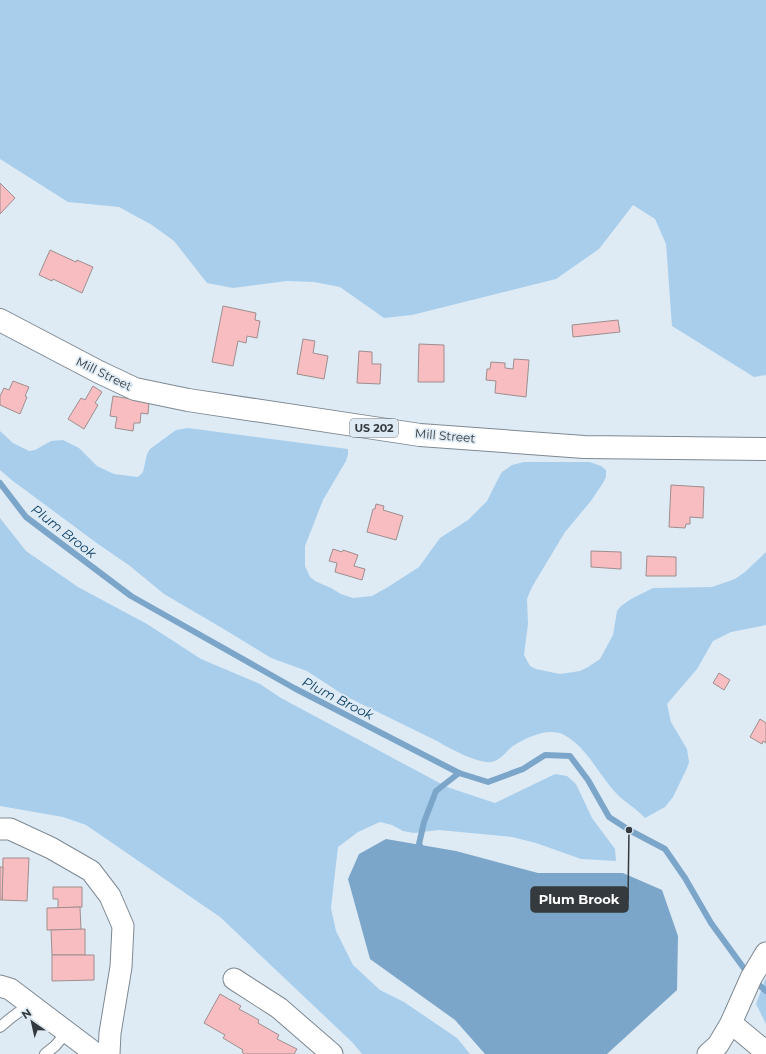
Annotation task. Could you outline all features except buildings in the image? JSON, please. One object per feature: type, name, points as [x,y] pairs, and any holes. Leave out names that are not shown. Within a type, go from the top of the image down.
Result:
[{"type":"main road","name":"Mill Street","points":[[0,320],[99,372],[135,389],[188,400],[420,435],[584,447],[766,449]]},
{"type":"street","points":[[0,829],[10,829],[30,838],[91,871],[110,896],[123,926],[121,967],[110,1032],[109,1054]]},
{"type":"street","points":[[708,1054],[718,1045],[731,1023],[751,978],[766,953]]},
{"type":"street","points":[[234,979],[279,1008],[332,1054]]},
{"type":"street","points":[[0,986],[10,989],[96,1054]]},
{"type":"street","points":[[731,1023],[766,1052]]},
{"type":"lane","points":[[0,1027],[30,1004]]},
{"type":"lane","points":[[45,1054],[55,1046],[67,1032]]},
{"type":"shaded area","points":[[0,0],[766,0],[766,375],[754,377],[672,326],[666,244],[655,219],[633,205],[599,249],[556,279],[412,315],[384,318],[340,287],[314,282],[287,281],[233,288],[207,283],[174,241],[152,225],[119,207],[68,202],[0,159]]},
{"type":"shaded area","points":[[188,428],[348,449],[346,461],[323,500],[305,546],[305,566],[310,577],[315,581],[341,594],[353,598],[372,596],[419,567],[440,538],[468,520],[487,501],[502,472],[512,465],[524,462],[590,462],[601,466],[606,470],[606,477],[603,483],[591,501],[565,532],[532,587],[527,599],[528,624],[524,655],[530,666],[536,669],[560,674],[580,671],[588,667],[600,659],[613,635],[617,611],[631,599],[653,588],[712,587],[735,579],[745,572],[766,552],[766,625],[731,632],[713,641],[697,669],[667,704],[671,722],[687,749],[689,762],[673,797],[665,807],[645,818],[615,792],[586,753],[564,735],[552,732],[531,736],[513,746],[500,758],[494,761],[479,761],[345,696],[307,671],[271,658],[164,594],[130,566],[98,544],[0,470],[0,431],[13,443],[29,451],[35,450],[51,441],[63,440],[79,448],[97,466],[114,474],[138,477],[143,472],[147,454],[150,449],[176,430]]},
{"type":"shaded area","points":[[0,518],[26,551],[78,587],[147,624],[201,659],[260,684],[281,698],[447,787],[495,803],[555,774],[567,776],[576,784],[592,818],[615,849],[616,861],[581,859],[536,843],[512,837],[439,830],[414,833],[403,831],[392,825],[380,822],[358,832],[338,847],[331,908],[336,931],[353,965],[380,990],[404,1002],[457,1038],[470,1054],[362,1054],[353,1043],[220,917],[86,825],[63,817],[0,806]]},
{"type":"shaded area","points":[[386,839],[456,851],[538,873],[623,873],[662,890],[678,936],[677,990],[607,1054],[485,1054],[455,1020],[370,959],[348,879],[359,854]]},
{"type":"shaded area","points":[[766,977],[766,1024],[756,1004]]},
{"type":"waterway","name":"Plum Brook","points":[[0,483],[26,517],[131,596],[294,688],[459,773],[488,782],[523,769],[545,755],[570,756],[588,780],[609,817],[629,830],[665,849],[685,878],[711,923],[751,978],[766,991]]},
{"type":"waterway","points":[[423,851],[419,844],[424,822],[436,791],[459,773]]},
{"type":"place","name":"Plum Brook","points":[[629,830]]}]
